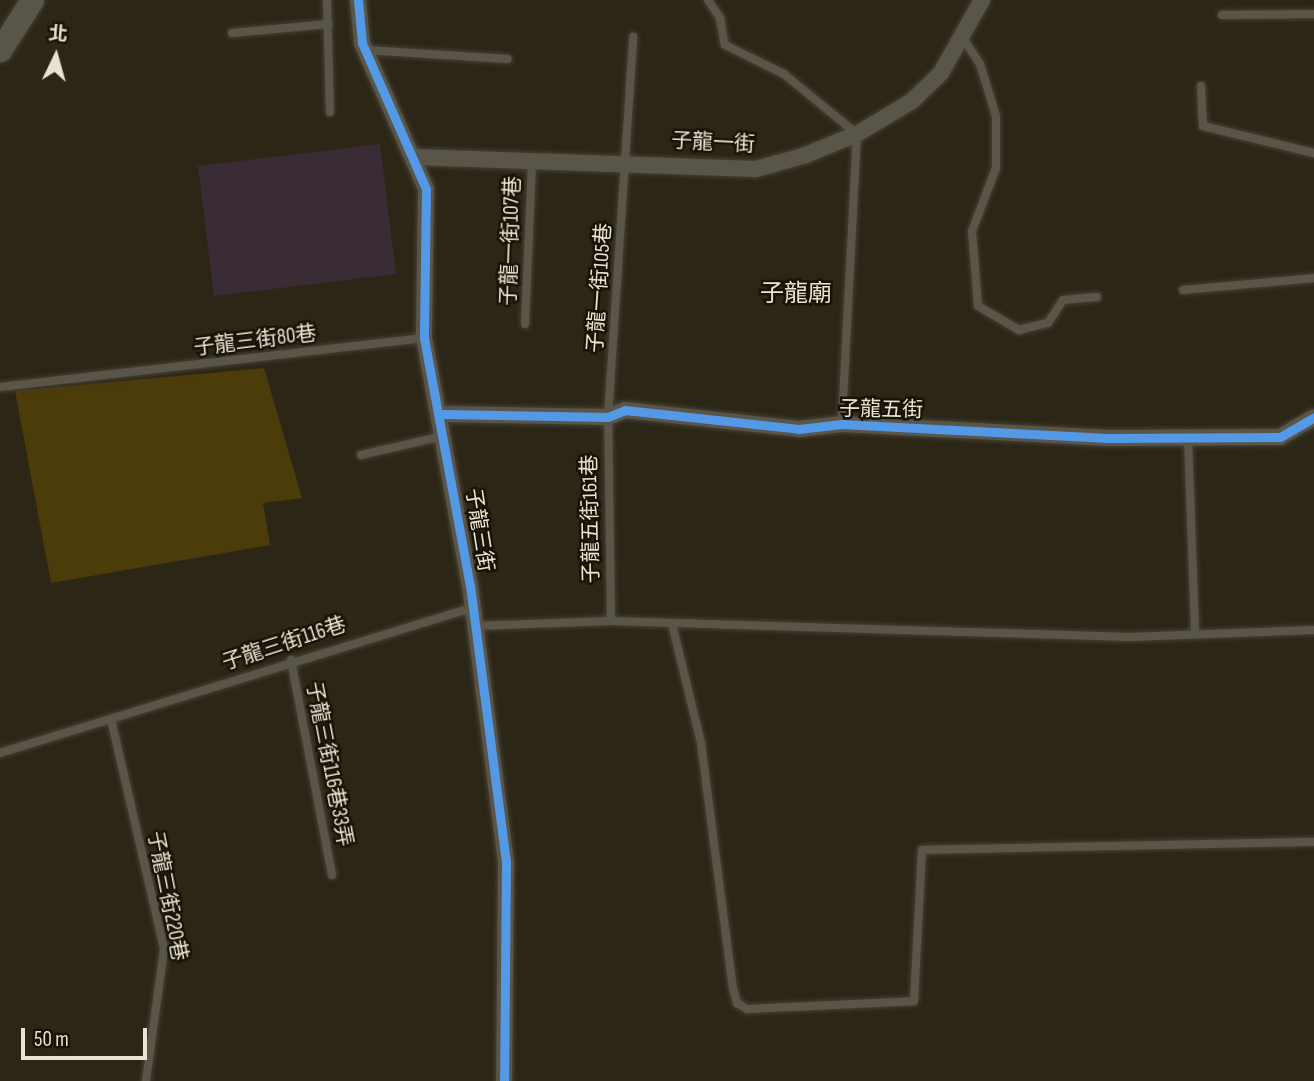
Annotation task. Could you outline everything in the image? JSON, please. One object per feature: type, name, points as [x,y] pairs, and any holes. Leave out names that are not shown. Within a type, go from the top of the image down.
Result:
[{"type":"main road","points":[[0,50],[32,0]]},
{"type":"street","name":"子龍三街","points":[[358,0],[366,51],[415,157],[428,212],[424,338],[443,414],[506,861],[503,1081]]},
{"type":"street","name":"子龍一街","points":[[415,157],[532,158],[756,169],[857,134],[912,101],[963,38],[982,0]]},
{"type":"street","name":"子龍五街","points":[[443,414],[608,417],[625,410],[799,429],[842,424],[1188,438],[1280,437],[1314,417]]},
{"type":"lane","points":[[327,0],[330,112]]},
{"type":"lane","points":[[708,0],[720,18],[718,35],[725,45],[784,74],[857,134],[842,424]]},
{"type":"lane","points":[[1222,15],[1314,14]]},
{"type":"lane","points":[[232,33],[329,24]]},
{"type":"lane","name":"子龍一街105巷","points":[[608,417],[628,162],[633,37]]},
{"type":"lane","points":[[963,38],[996,116],[996,168],[972,231],[978,306],[1019,330],[1048,323],[1063,300],[1097,297]]},
{"type":"lane","points":[[366,51],[508,59]]},
{"type":"lane","points":[[1201,86],[1203,126],[1314,153]]},
{"type":"lane","name":"子龍一街107巷","points":[[525,324],[532,158]]},
{"type":"lane","points":[[1183,290],[1314,278]]},
{"type":"lane","name":"子龍三街80巷","points":[[0,387],[424,338]]},
{"type":"lane","name":"子龍五街161巷","points":[[608,417],[611,621]]},
{"type":"lane","points":[[361,455],[446,435]]},
{"type":"lane","points":[[1188,438],[1195,631]]},
{"type":"lane","name":"子龍三街116巷","points":[[0,753],[291,660],[470,608]]},
{"type":"lane","points":[[474,626],[611,621],[1116,637],[1195,631],[1314,630]]},
{"type":"lane","points":[[672,624],[701,743],[733,988],[737,1003],[747,1009],[914,1001],[922,850],[1314,842]]},
{"type":"lane","name":"子龍三街116巷33弄","points":[[291,660],[332,875]]},
{"type":"lane","name":"子龍三街220巷","points":[[111,719],[164,948],[146,1081]]},
{"type":"shaded area","points":[[380,144],[396,274],[214,296],[198,166]]},
{"type":"shaded area","points":[[264,368],[302,498],[263,503],[270,545],[51,583],[15,391]]},
{"type":"cycle path","points":[[358,0],[362,43],[426,189],[424,338],[470,585],[506,861],[504,1081]]},
{"type":"cycle path","points":[[443,414],[608,417],[625,410],[799,429],[842,424],[1108,438],[1280,437],[1314,417]]},
{"type":"district","name":"子龍廟","points":[[796,294]]}]
